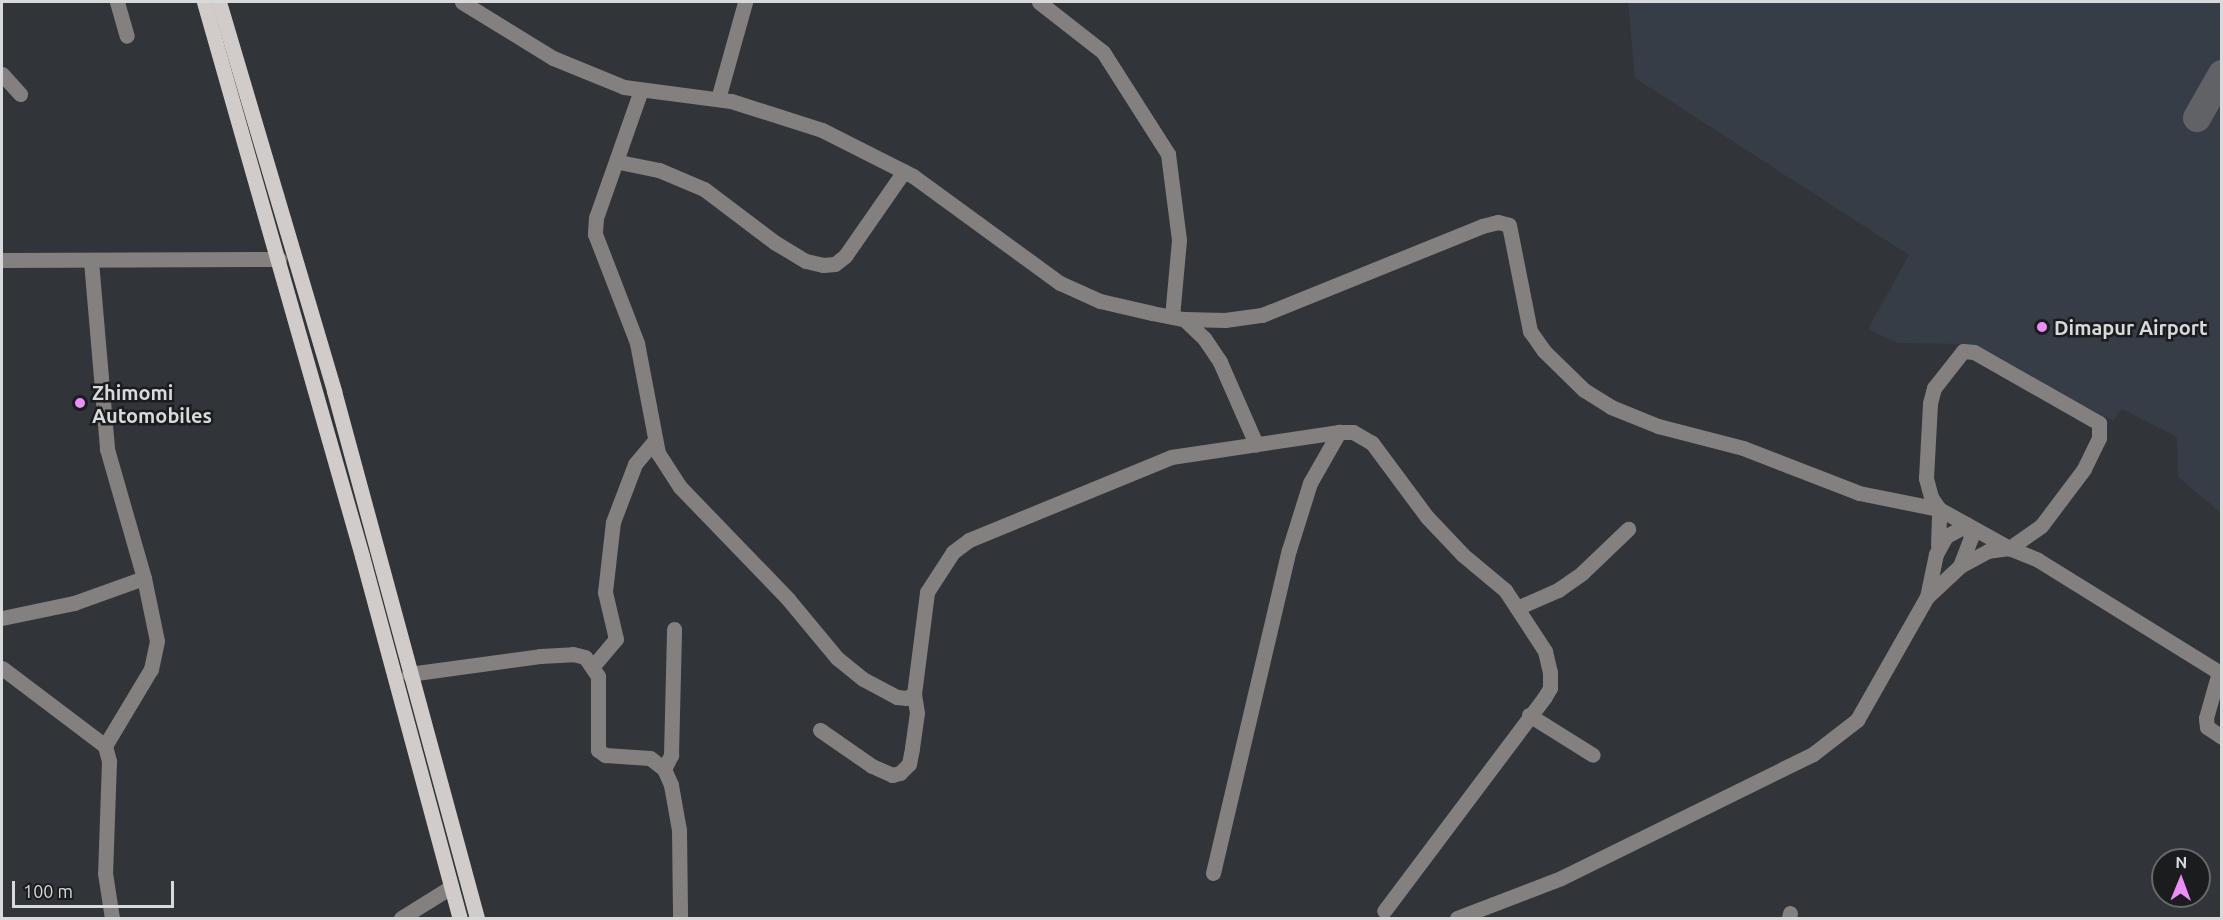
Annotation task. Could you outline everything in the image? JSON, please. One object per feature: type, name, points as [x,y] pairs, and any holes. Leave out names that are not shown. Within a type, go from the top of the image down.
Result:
[{"type":"main road","points":[[204,2],[279,259],[460,918]]},
{"type":"main road","points":[[219,2],[334,391],[477,918]]},
{"type":"street","points":[[117,2],[127,36]]},
{"type":"street","points":[[462,2],[553,58],[624,87],[718,99],[822,130],[904,171],[1060,283],[1100,301],[1178,318],[1225,320],[1262,315],[1482,226],[1498,222],[1509,225],[1530,331],[1544,351],[1584,390],[1611,407],[1648,423],[1743,448],[1859,494],[1939,509],[2009,548],[2038,560],[2220,673],[2206,718],[2207,727],[2222,738]]},
{"type":"street","points":[[718,99],[745,2]]},
{"type":"street","points":[[1039,2],[1103,52],[1168,154],[1179,240],[1178,318]]},
{"type":"street","points":[[2,74],[20,94]]},
{"type":"street","points":[[641,90],[619,162],[596,218],[594,234],[637,343],[655,440],[673,479],[788,599],[837,658],[862,679],[897,697],[907,698],[914,694]]},
{"type":"street","points":[[619,162],[659,170],[696,185],[774,242],[806,261],[823,265],[835,264],[845,256],[904,171]]},
{"type":"street","points":[[2,260],[279,259]]},
{"type":"street","points":[[91,261],[107,449],[144,578],[155,630],[156,652],[151,669],[105,746]]},
{"type":"street","points":[[1178,318],[1204,338],[1220,362],[1256,444]]},
{"type":"street","points":[[1456,918],[1561,878],[1813,754],[1857,720],[1927,597],[1960,566],[1988,551],[2009,548],[2041,526],[2066,496],[2084,469],[2101,430],[2092,417],[1974,351],[1963,351],[1941,376],[1930,404],[1926,478],[1930,496],[1939,509],[1936,554],[1927,597]]},
{"type":"street","points":[[1214,873],[1289,550],[1310,483],[1339,432]]},
{"type":"street","points":[[820,730],[872,766],[892,775],[900,773],[909,764],[917,713],[914,694],[927,592],[953,552],[996,527],[1151,463],[1190,453],[1353,432],[1372,443],[1427,517],[1463,555],[1505,590],[1545,651],[1550,672],[1550,688],[1384,911]]},
{"type":"street","points":[[594,665],[615,639],[605,592],[607,552],[613,522],[635,464],[655,440]]},
{"type":"street","points":[[1936,554],[1952,529],[1967,525]]},
{"type":"street","points":[[1960,566],[1971,537],[1967,525]]},
{"type":"street","points":[[1517,608],[1558,590],[1582,573],[1628,529]]},
{"type":"street","points":[[2,618],[74,603],[144,578]]},
{"type":"street","points":[[664,770],[671,755],[674,629]]},
{"type":"street","points":[[409,674],[573,654],[594,665],[598,676],[598,750],[605,756],[645,756],[664,770],[677,813],[680,918]]},
{"type":"street","points":[[2,668],[105,746],[109,761],[105,873],[112,918]]},
{"type":"street","points":[[1529,715],[1593,755]]},
{"type":"street","points":[[401,918],[451,887]]},
{"type":"shaded area","name":"Dimapur Airport","points":[[1628,2],[2221,2],[2221,513],[2178,477],[2177,437],[2122,409],[2113,421],[1966,344],[1897,343],[1868,329],[1909,255],[1635,78]]},
{"type":"taxiway","points":[[2197,118],[2222,74]]},
{"type":"place","name":"Dimapur Airport","points":[[2042,327]]},
{"type":"place","name":"Zhimomi Automobiles","points":[[80,403]]}]
